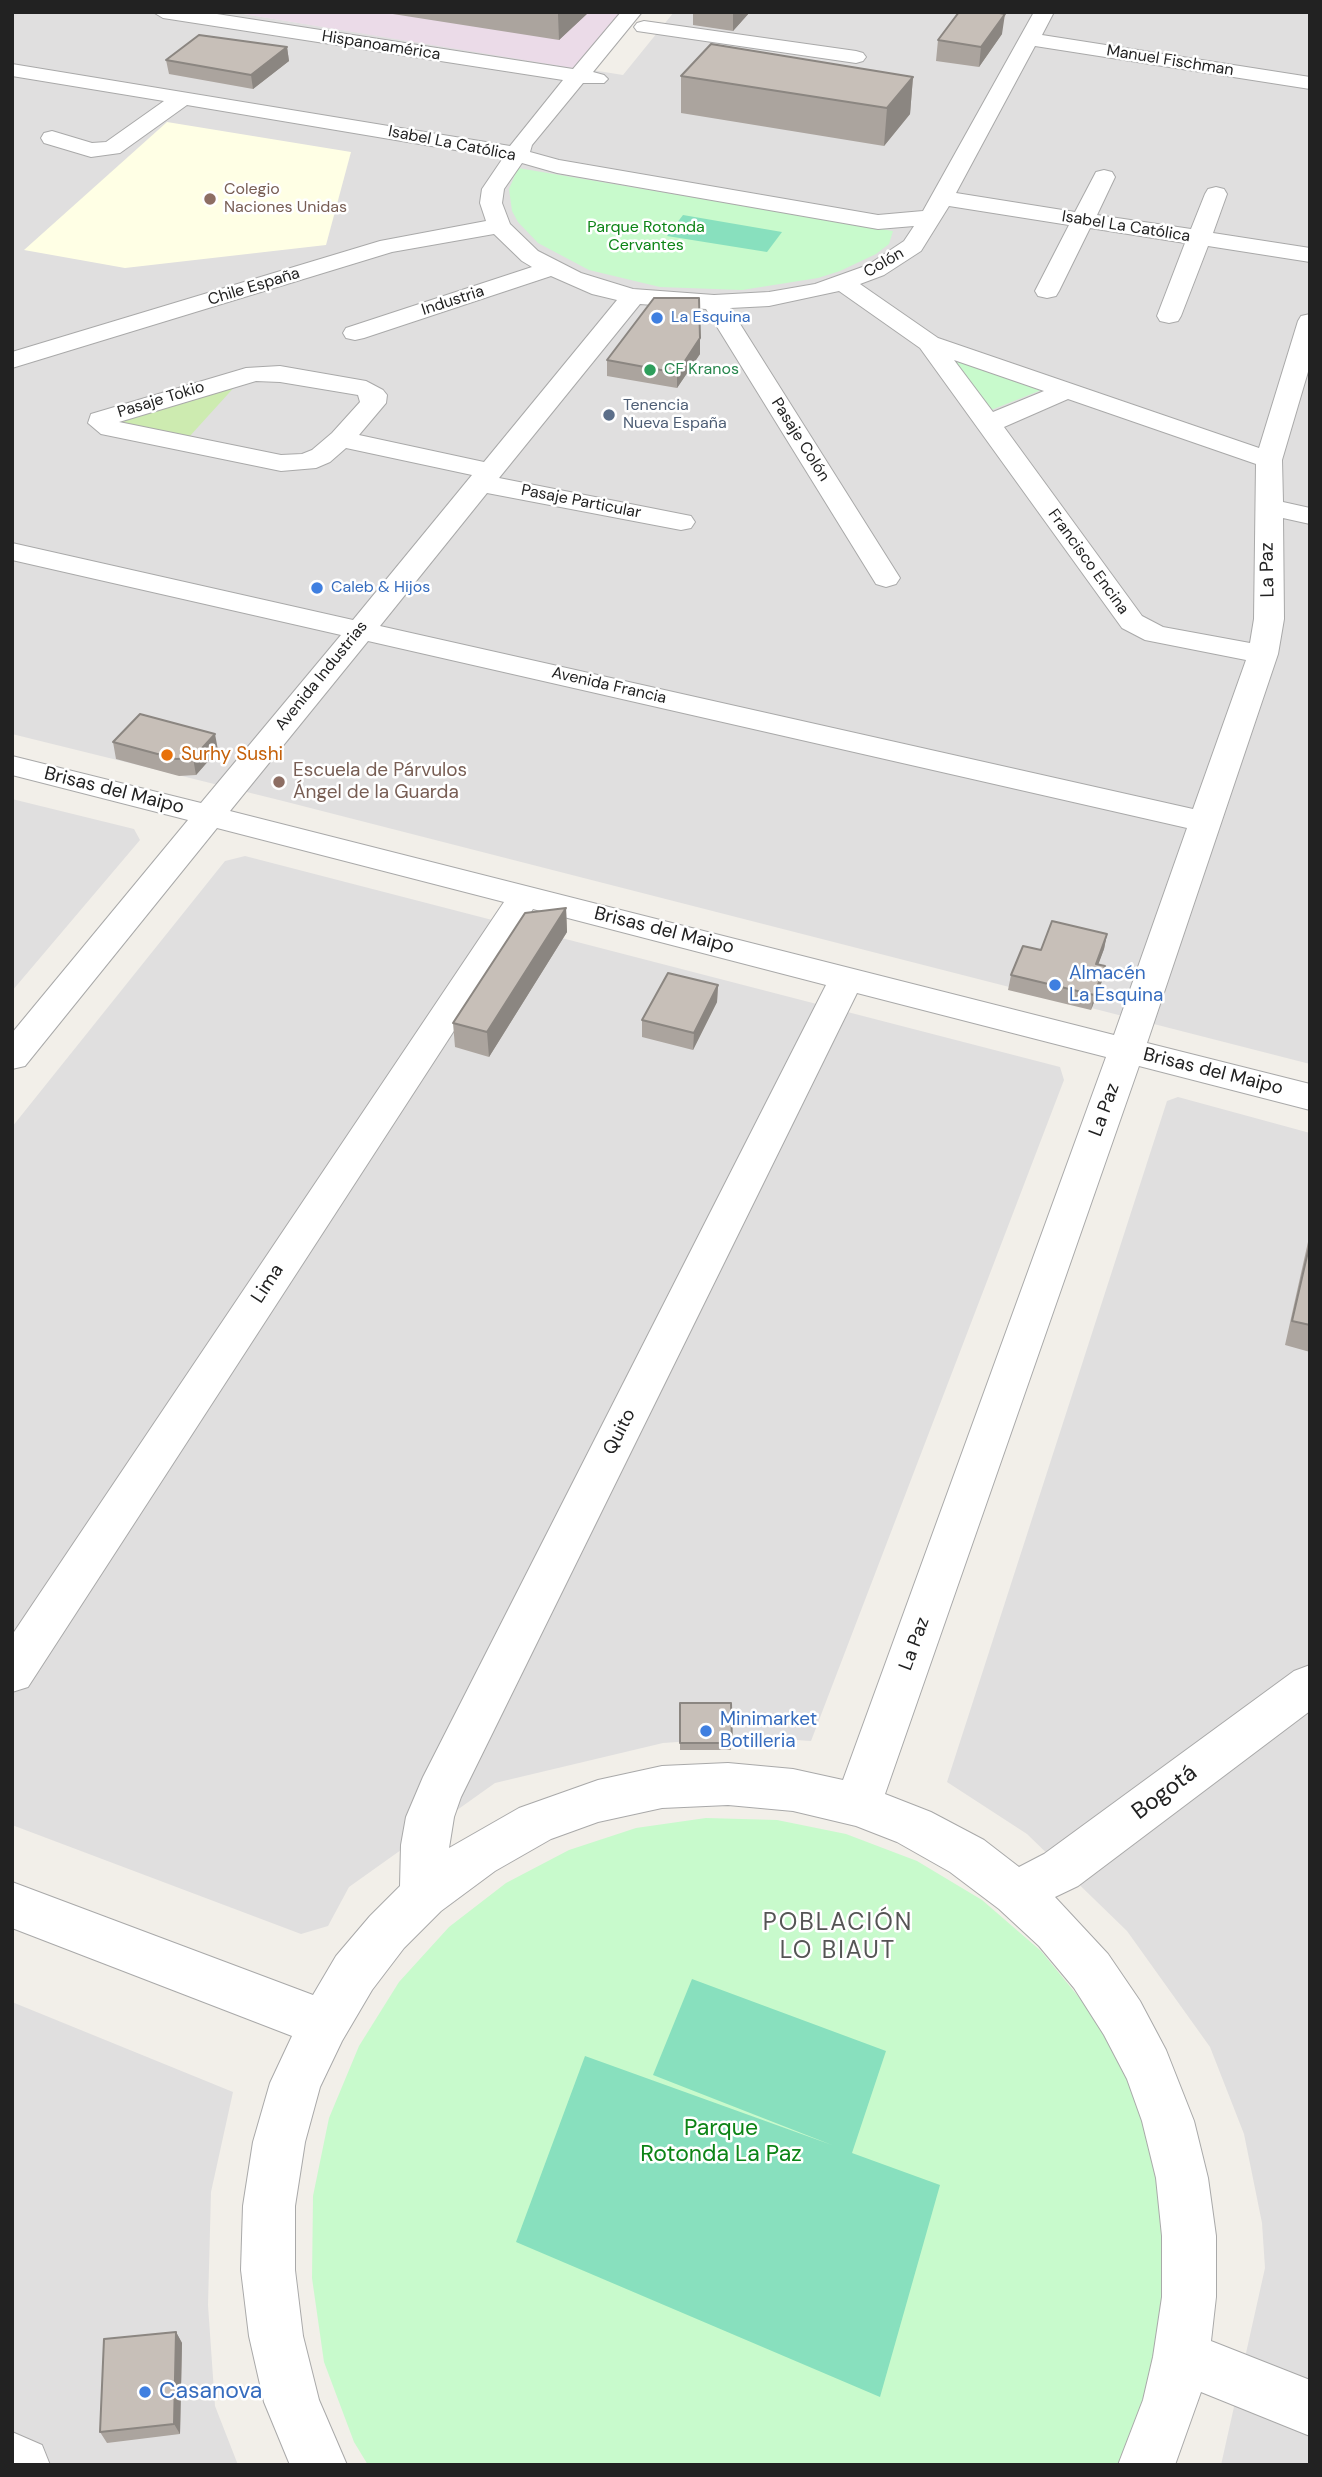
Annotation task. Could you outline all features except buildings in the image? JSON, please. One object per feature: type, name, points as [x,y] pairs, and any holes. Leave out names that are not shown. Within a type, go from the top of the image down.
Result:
[{"type":"street","name":"Hispanoamérica","points":[[163,12],[599,80]]},
{"type":"street","name":"Colón","points":[[633,296],[714,302],[769,299],[844,283],[876,270],[913,246],[1044,12]]},
{"type":"street","points":[[633,296],[601,289],[530,256],[499,226],[491,203],[494,189],[521,144],[577,76],[644,17]]},
{"type":"street","points":[[644,17],[856,57]]},
{"type":"street","points":[[518,153],[547,140],[599,80],[644,17]]},
{"type":"street","name":"Manuel Fischman","points":[[1029,39],[1310,83]]},
{"type":"street","name":"Isabel La Católica","points":[[12,70],[492,148],[518,153],[557,166],[878,222],[937,207],[1082,220],[1310,255]]},
{"type":"street","points":[[12,94],[42,75]]},
{"type":"street","points":[[52,138],[91,150],[113,148],[183,98]]},
{"type":"street","points":[[1047,291],[1104,177]]},
{"type":"street","points":[[1170,316],[1216,194]]},
{"type":"street","points":[[878,222],[900,232],[913,246]]},
{"type":"street","name":"Chile España","points":[[12,360],[388,246],[499,226]]},
{"type":"street","name":"Industria","points":[[355,333],[552,268]]},
{"type":"street","name":"Francisco Encina","points":[[844,283],[929,343],[1269,460]]},
{"type":"street","name":"Avenida Industrias","points":[[12,1057],[633,296]]},
{"type":"street","name":"Pasaje Colón","points":[[714,302],[886,578]]},
{"type":"street","name":"La Paz","points":[[858,1805],[1126,1050],[1263,654],[1269,619],[1269,460],[1297,414],[1308,332]]},
{"type":"street","name":"Francisco Encina","points":[[929,343],[1132,622],[1155,634],[1263,654]]},
{"type":"street","name":"Pasaje Tokio","points":[[255,373],[280,374],[366,389],[374,395],[373,403],[341,439],[321,456],[306,462],[281,463],[110,428],[100,420],[240,376],[255,373]]},
{"type":"street","points":[[988,425],[1066,391]]},
{"type":"street","points":[[341,439],[485,477]]},
{"type":"street","name":"Pasaje Particular","points":[[485,477],[681,522]]},
{"type":"street","points":[[1268,507],[1310,516]]},
{"type":"street","name":"Avenida Francia","points":[[12,551],[1205,822]]},
{"type":"street","name":"Brisas del Maipo","points":[[14,768],[210,814],[1310,1097]]},
{"type":"street","name":"Lima","points":[[12,1673],[524,895]]},
{"type":"street","name":"Quito","points":[[424,1895],[425,1844],[430,1817],[440,1792],[847,978]]},
{"type":"street","name":"Bogotá","points":[[1016,1893],[1061,1870],[1310,1685]]},
{"type":"street","points":[[319,2465],[292,2402],[276,2336],[268,2270],[269,2206],[279,2142],[296,2083],[324,2024],[354,1973],[387,1932],[424,1895],[478,1855],[537,1823],[598,1801],[662,1787],[728,1784],[793,1790],[858,1805],[914,1827],[967,1856],[1016,1893],[1056,1930],[1091,1971],[1114,2006],[1148,2068],[1168,2121],[1182,2178],[1189,2236],[1189,2297],[1181,2357],[1171,2400],[1146,2465]]},
{"type":"street","points":[[12,1905],[324,2024]]},
{"type":"street","points":[[1181,2357],[1310,2408]]},
{"type":"street","points":[[12,2460],[22,2465]]},
{"type":"shaded area","points":[[12,12],[231,12],[623,75],[674,12],[1310,12],[1310,1064],[12,734]]},
{"type":"shaded area","points":[[231,12],[622,12],[573,68]]},
{"type":"shaded area","name":"Colegio Naciones Unidas","points":[[167,122],[351,152],[326,245],[125,268],[24,250]]},
{"type":"shaded area","points":[[12,799],[134,829],[140,840],[12,991]]},
{"type":"shaded area","points":[[245,856],[1060,1067],[1064,1080],[811,1741],[750,1737],[663,1743],[495,1783],[349,1887],[328,1926],[301,1934],[12,1825],[12,1127],[225,861]]},
{"type":"shaded area","points":[[1178,1097],[1310,1133],[1310,2465],[1221,2465],[1265,2268],[1262,2223],[1244,2134],[1210,2047],[1127,1931],[1027,1834],[947,1782],[1167,1101]]},
{"type":"shaded area","points":[[12,2002],[233,2092],[211,2192],[208,2305],[215,2406],[238,2465],[12,2465]]},
{"type":"green space","name":"Parque Rotonda Cervantes","points":[[518,168],[893,231],[889,244],[876,254],[818,278],[742,290],[660,287],[589,270],[538,243],[518,222],[512,211],[509,189]]},
{"type":"green space","points":[[683,215],[782,232],[767,252],[667,236]]},
{"type":"green space","points":[[943,354],[1044,389],[986,412]]},
{"type":"green space","points":[[238,383],[189,437],[117,421]]},
{"type":"green space","name":"Parque Rotonda La Paz","points":[[706,1818],[777,1820],[846,1834],[917,1861],[982,1900],[1041,1951],[1091,2012],[1130,2084],[1156,2162],[1168,2246],[1163,2332],[1142,2418],[1120,2465],[368,2465],[354,2442],[324,2362],[312,2278],[313,2196],[329,2118],[359,2046],[399,1982],[449,1927],[506,1883],[569,1850],[636,1828]]},
{"type":"green space","points":[[692,1979],[886,2051],[852,2153],[940,2185],[880,2397],[516,2242],[585,2056],[832,2145],[653,2075]]},
{"type":"place","name":"Colegio Naciones Unidas","points":[[210,199]]},
{"type":"place","name":"La Esquina","points":[[657,318]]},
{"type":"place","name":"CF Kranos","points":[[650,370]]},
{"type":"place","name":"Tenencia Nueva España","points":[[609,415]]},
{"type":"place","name":"Caleb & Hijos","points":[[317,588]]},
{"type":"place","name":"Surhy Sushi","points":[[167,755]]},
{"type":"place","name":"Escuela de Párvulos Ángel de la Guarda","points":[[279,782]]},
{"type":"place","name":"Almacén La Esquina","points":[[1055,985]]},
{"type":"place","name":"Minimarket Botilleria","points":[[706,1731]]},
{"type":"place","name":"Casanova","points":[[145,2392]]},
{"type":"district","name":"POBLACIÓN LO BIAUT","points":[[838,1938]]}]
